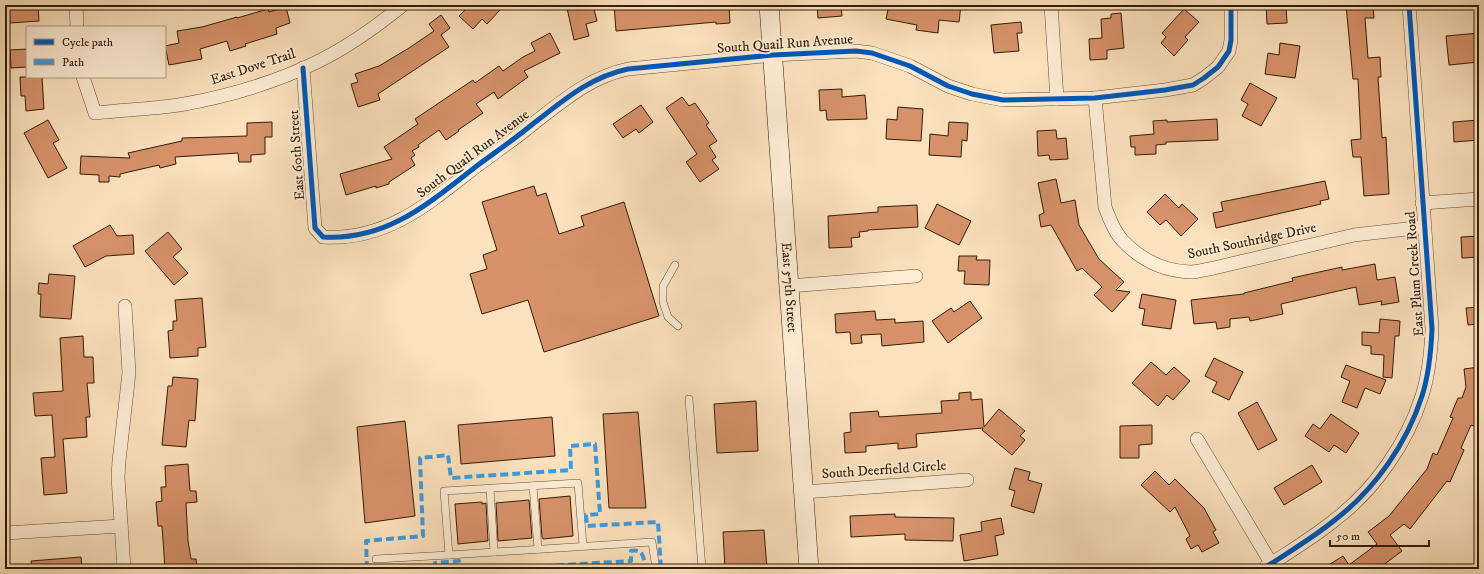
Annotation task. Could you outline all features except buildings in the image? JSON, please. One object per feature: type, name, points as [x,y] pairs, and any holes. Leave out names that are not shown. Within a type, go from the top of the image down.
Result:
[{"type":"main road","name":"East 57th Street","points":[[769,5],[809,569]]},
{"type":"street","points":[[76,5],[78,26]]},
{"type":"street","name":"East Dove Trail","points":[[82,78],[94,113],[179,105],[237,92],[318,62],[354,40],[403,5]]},
{"type":"street","points":[[1051,5],[1057,99]]},
{"type":"street","name":"South Quail Run Avenue","points":[[323,237],[338,238],[352,236],[375,230],[399,221],[440,195],[571,95],[594,80],[613,72],[628,69],[773,55],[856,51],[872,53],[910,66],[948,86],[972,94],[1003,100],[1095,98],[1179,88],[1193,85],[1204,78],[1218,67],[1229,51],[1231,40],[1231,5]]},
{"type":"street","name":"East Plum Creek Road","points":[[1267,566],[1336,520],[1355,503],[1388,465],[1414,415],[1422,396],[1431,351],[1432,312],[1422,203],[1409,5]]},
{"type":"street","name":"East 60th Street","points":[[303,68],[315,228],[323,237]]},
{"type":"street","name":"South Southridge Drive","points":[[1095,98],[1105,207],[1111,223],[1121,239],[1140,256],[1164,269],[1191,272],[1354,236],[1424,227]]},
{"type":"street","points":[[1422,203],[1479,199]]},
{"type":"street","points":[[789,286],[916,276]]},
{"type":"street","points":[[124,569],[118,477],[130,373],[125,306]]},
{"type":"street","points":[[1197,439],[1267,566]]},
{"type":"street","name":"South Deerfield Circle","points":[[804,492],[966,480]]},
{"type":"street","points":[[5,533],[121,526]]},
{"type":"lane","points":[[675,265],[663,286],[663,302],[668,317],[678,326]]},
{"type":"lane","points":[[690,399],[702,569]]},
{"type":"lane","points":[[449,555],[444,491],[578,483],[583,546]]},
{"type":"lane","points":[[533,486],[538,549]]},
{"type":"lane","points":[[490,488],[494,552]]},
{"type":"lane","points":[[376,559],[652,542],[656,569]]},
{"type":"marked path","points":[[367,569],[366,541],[423,536],[420,458],[448,455],[451,478],[571,470],[570,446],[595,444],[600,514],[586,515],[587,526],[658,522],[661,569]]},
{"type":"marked path","points":[[496,569],[631,561],[631,551],[639,551],[641,553],[645,569]]},
{"type":"marked path","points":[[434,569],[435,563],[459,561],[460,569]]},
{"type":"cycle path","points":[[303,68],[315,228],[323,237],[346,237],[368,233],[388,226],[407,216],[443,192],[578,90],[602,78],[628,69],[773,55],[856,51],[872,53],[910,66],[948,86],[972,94],[1003,100],[1095,98],[1165,90],[1193,85],[1204,78],[1218,67],[1229,51],[1231,40],[1231,5]]},
{"type":"cycle path","points":[[1263,569],[1327,526],[1364,494],[1388,464],[1398,448],[1416,414],[1422,396],[1429,363],[1432,329],[1409,5]]}]
